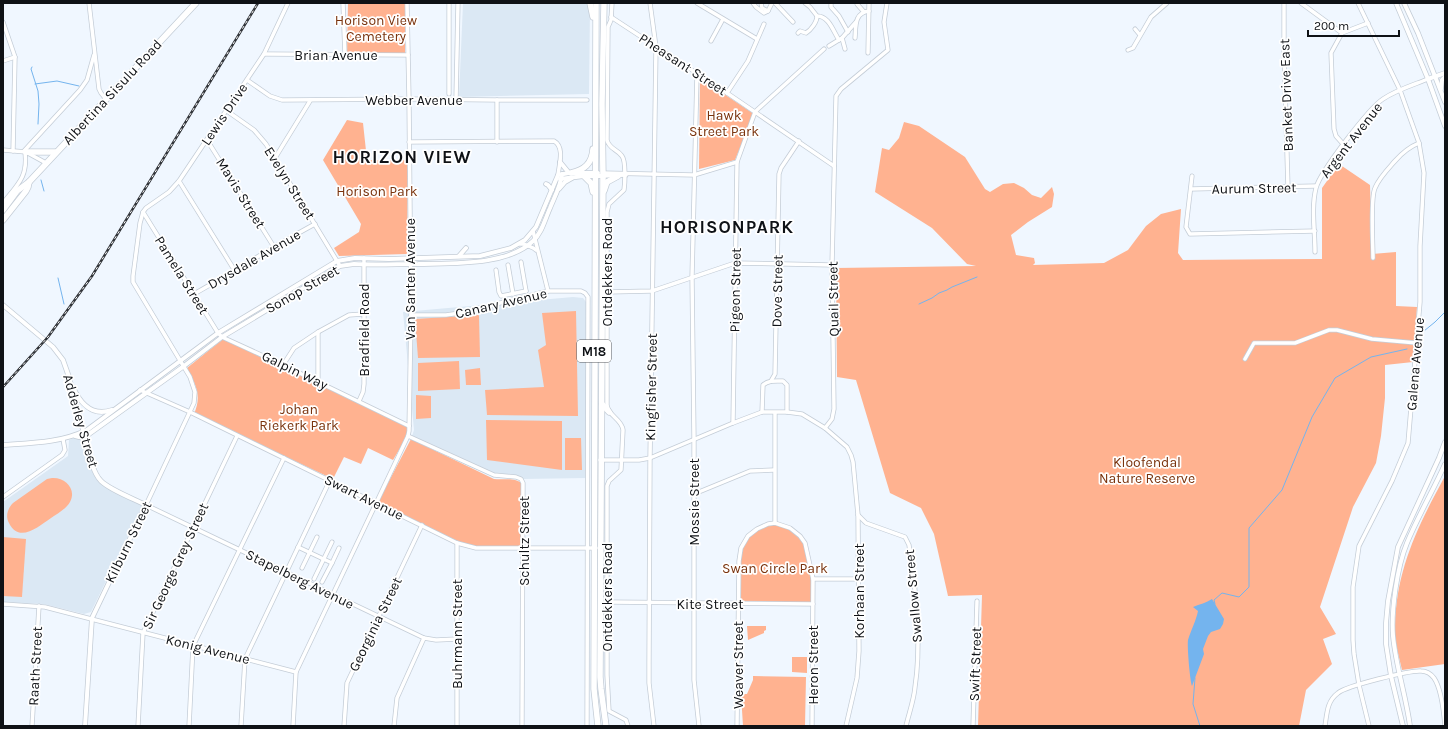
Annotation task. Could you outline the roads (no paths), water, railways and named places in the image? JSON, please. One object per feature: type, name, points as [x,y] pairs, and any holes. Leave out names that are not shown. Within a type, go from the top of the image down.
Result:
[{"type":"main road","name":"Albertina Sisulu Road","points":[[3,210],[18,191],[29,182],[196,3]]},
{"type":"main road","points":[[590,3],[595,30]]},
{"type":"main road","name":"Ontdekkers Road","points":[[596,3],[594,689],[598,726]]},
{"type":"main road","name":"Ontdekkers Road","points":[[604,3],[602,104],[603,175],[600,689],[606,726]]},
{"type":"main road","points":[[571,174],[583,169],[590,161],[592,154],[595,114]]},
{"type":"main road","points":[[25,152],[56,152]]},
{"type":"main road","points":[[602,204],[605,186],[610,181],[622,175]]},
{"type":"main road","points":[[584,176],[592,185],[595,205]]},
{"type":"main road","name":"Albertina Sisulu Road","points":[[3,220],[26,192],[29,182]]},
{"type":"main road","points":[[602,404],[609,412]]},
{"type":"street","points":[[89,3],[99,89],[100,93],[106,98]]},
{"type":"street","name":"Lewis Drive","points":[[143,212],[146,208],[169,192],[179,181],[264,54],[288,3]]},
{"type":"street","points":[[343,3],[345,55]]},
{"type":"street","name":"Van Santen Avenue","points":[[296,672],[408,436],[410,426],[411,315],[407,3]]},
{"type":"street","points":[[449,3],[449,94]]},
{"type":"street","points":[[456,100],[458,3]]},
{"type":"street","name":"Ontdekkers Road","points":[[612,3],[611,17],[608,27],[608,140],[610,146],[623,157],[625,162],[622,175],[624,190],[612,202],[608,209],[607,402],[609,412],[622,427],[622,460],[620,472],[609,482],[607,486],[607,686],[608,706],[611,713],[626,720],[628,726]]},
{"type":"street","name":"Kingfisher Street","points":[[650,3],[656,47],[649,603],[649,683],[654,726]]},
{"type":"street","points":[[697,3],[757,40]]},
{"type":"street","points":[[753,3],[762,13],[768,11],[774,3],[793,22]]},
{"type":"street","points":[[761,3],[762,8],[768,11]]},
{"type":"street","points":[[806,3],[817,16],[822,16],[826,19],[845,49]]},
{"type":"street","points":[[831,3],[831,7],[839,16],[848,32]]},
{"type":"street","points":[[868,53],[869,3]]},
{"type":"street","name":"Quail Street","points":[[825,428],[832,419],[834,409],[832,265],[834,166],[838,138],[837,94],[856,76],[888,50],[884,22],[887,3]]},
{"type":"street","points":[[1128,50],[1133,48],[1144,25],[1167,3]]},
{"type":"street","name":"Banket Drive East","points":[[1284,3],[1288,188]]},
{"type":"street","points":[[1301,3],[1342,33]]},
{"type":"street","name":"Galena Avenue","points":[[1358,3],[1400,90],[1419,143],[1423,161],[1424,182],[1420,246],[1420,302],[1408,443],[1392,481],[1362,538],[1357,556],[1352,594],[1353,640],[1359,685],[1369,726]]},
{"type":"street","points":[[1396,3],[1428,79],[1445,126]]},
{"type":"street","points":[[1404,3],[1445,102]]},
{"type":"street","points":[[857,4],[864,12]]},
{"type":"street","points":[[829,46],[848,32],[861,14],[869,11]]},
{"type":"street","points":[[798,33],[800,31],[807,33],[817,20],[817,16]]},
{"type":"street","name":"Pheasant Street","points":[[611,17],[800,141],[834,166]]},
{"type":"street","points":[[711,41],[723,19]]},
{"type":"street","points":[[3,22],[15,57],[13,151]]},
{"type":"street","points":[[855,38],[856,22]]},
{"type":"street","points":[[1344,145],[1336,136],[1334,129],[1330,58],[1332,50],[1342,33],[1368,23]]},
{"type":"street","points":[[727,93],[748,61],[764,24]]},
{"type":"street","points":[[1135,29],[1140,35]]},
{"type":"street","points":[[755,112],[824,49]]},
{"type":"street","name":"Brian Avenue","points":[[264,54],[408,55]]},
{"type":"street","points":[[3,203],[24,175],[26,161],[25,152],[80,90],[87,80],[94,56]]},
{"type":"street","points":[[3,62],[15,57]]},
{"type":"street","points":[[449,69],[456,70]]},
{"type":"street","points":[[1428,79],[1445,73]]},
{"type":"street","name":"Mossie Street","points":[[697,74],[692,277],[694,680],[699,726]]},
{"type":"street","points":[[1440,91],[1442,80],[1445,77]]},
{"type":"street","name":"Argent Avenue","points":[[1315,252],[1314,201],[1316,186],[1324,172],[1378,103],[1400,90],[1428,79]]},
{"type":"street","name":"Webber Avenue","points":[[247,80],[278,100],[587,100]]},
{"type":"street","points":[[497,100],[497,142]]},
{"type":"street","points":[[275,158],[310,101]]},
{"type":"street","name":"Evelyn Street","points":[[227,111],[257,133],[275,158],[340,266]]},
{"type":"street","name":"Pigeon Street","points":[[733,423],[737,162],[755,112]]},
{"type":"street","name":"Mavis Street","points":[[207,140],[274,247]]},
{"type":"street","points":[[409,142],[554,141],[559,146],[560,175]]},
{"type":"street","name":"Dove Street","points":[[762,412],[763,386],[765,383],[771,381],[775,374],[779,174],[781,168],[800,141]]},
{"type":"street","points":[[1373,258],[1373,198],[1375,187],[1382,176],[1410,146],[1419,143]]},
{"type":"street","points":[[3,150],[25,152],[46,163]]},
{"type":"street","points":[[826,160],[835,157]]},
{"type":"street","points":[[560,162],[571,174]]},
{"type":"street","points":[[560,175],[694,175],[737,162]]},
{"type":"street","points":[[555,196],[571,174]]},
{"type":"street","points":[[560,175],[596,175]]},
{"type":"street","name":"Sonop Street","points":[[84,434],[140,390],[218,333],[337,261],[364,258],[473,257],[500,252],[520,244],[533,230],[560,175]]},
{"type":"street","name":"Sonop Street","points":[[84,434],[89,434],[148,393],[222,337],[340,266],[354,264],[464,263],[502,256],[527,246],[535,240],[542,228],[555,196],[560,175]]},
{"type":"street","points":[[603,175],[622,175]]},
{"type":"street","points":[[1192,176],[1186,227],[1188,233],[1194,235],[1315,231]]},
{"type":"street","points":[[179,181],[235,271]]},
{"type":"street","points":[[546,184],[552,190]]},
{"type":"street","name":"Aurum Street","points":[[1191,190],[1316,186]]},
{"type":"street","name":"Pamela Street","points":[[143,212],[218,333],[222,337]]},
{"type":"street","name":"Kilburn Street","points":[[84,726],[92,618],[194,403],[194,385],[133,282],[140,223],[143,212]]},
{"type":"street","name":"Drysdale Avenue","points":[[194,294],[315,224]]},
{"type":"street","points":[[533,230],[548,291]]},
{"type":"street","points":[[520,244],[524,244],[537,250]]},
{"type":"street","points":[[459,257],[466,249],[473,257]]},
{"type":"street","points":[[464,263],[466,257],[472,262]]},
{"type":"street","name":"Bradfield Road","points":[[359,401],[364,384],[364,258]]},
{"type":"street","points":[[521,262],[527,296]]},
{"type":"street","points":[[608,292],[652,291],[735,263],[832,265]]},
{"type":"street","points":[[508,265],[513,294]]},
{"type":"street","points":[[496,270],[502,296],[526,291]]},
{"type":"street","name":"Canary Avenue","points":[[411,315],[446,315],[460,313],[548,291],[581,291],[585,292],[588,297]]},
{"type":"street","name":"Ontdekkers Road","points":[[587,726],[588,297]]},
{"type":"street","name":"Adderley Street","points":[[3,306],[56,350],[63,360],[94,470],[100,480],[110,487],[146,505]]},
{"type":"street","points":[[283,364],[294,348],[318,332],[349,315],[363,314]]},
{"type":"street","points":[[1245,359],[1254,343],[1295,343],[1329,330],[1349,332],[1372,339],[1417,343]]},
{"type":"street","points":[[318,332],[318,381]]},
{"type":"street","name":"Galpin Way","points":[[222,337],[283,364],[410,426]]},
{"type":"street","points":[[63,360],[76,395],[83,404],[99,412],[109,411],[120,406]]},
{"type":"street","points":[[775,374],[779,381]]},
{"type":"street","points":[[771,381],[784,382],[787,387],[787,412]]},
{"type":"street","name":"Swart Avenue","points":[[140,390],[190,412],[457,542],[476,548],[601,548]]},
{"type":"street","points":[[595,460],[638,460],[650,458],[762,412],[787,412],[802,414],[825,428]]},
{"type":"street","points":[[775,412],[775,522]]},
{"type":"street","name":"Korhaan Street","points":[[825,428],[844,444],[851,455],[854,470],[859,528],[858,673],[846,726]]},
{"type":"street","points":[[3,445],[64,439],[84,434]]},
{"type":"street","name":"Sir George Grey Street","points":[[138,726],[143,632],[237,436]]},
{"type":"street","name":"Schultz Street","points":[[408,436],[494,475],[520,479],[524,486],[522,726]]},
{"type":"street","points":[[3,497],[62,455],[65,450],[64,439]]},
{"type":"street","points":[[1403,726],[1391,676],[1386,644],[1386,624],[1392,573],[1398,547],[1445,442]]},
{"type":"street","points":[[189,726],[193,646],[284,458]]},
{"type":"street","points":[[1410,726],[1399,674],[1393,634],[1395,600],[1399,574],[1407,542],[1445,464]]},
{"type":"street","points":[[694,494],[750,471],[774,470]]},
{"type":"street","points":[[240,726],[245,659],[330,480]]},
{"type":"street","name":"Stapelberg Avenue","points":[[146,505],[424,638],[436,640],[457,639]]},
{"type":"street","points":[[858,515],[866,523],[859,528]]},
{"type":"street","points":[[738,604],[739,560],[743,544],[753,532],[762,526],[775,522],[794,530],[804,540],[807,547],[813,580],[813,604]]},
{"type":"street","name":"Swallow Street","points":[[866,523],[905,537],[910,548],[918,638],[916,683],[906,726]]},
{"type":"street","name":"Georginia Street","points":[[344,726],[347,683],[422,525]]},
{"type":"street","points":[[302,568],[317,537]]},
{"type":"street","points":[[314,578],[332,542]]},
{"type":"street","name":"Buhrmann Street","points":[[457,542],[457,726]]},
{"type":"street","points":[[298,547],[332,563]]},
{"type":"street","points":[[322,582],[339,548]]},
{"type":"street","points":[[813,580],[858,579]]},
{"type":"street","name":"Swift Street","points":[[973,726],[977,601]]},
{"type":"street","name":"Kite Street","points":[[607,602],[813,604]]},
{"type":"street","name":"Konig Avenue","points":[[3,604],[39,606],[92,618],[193,646],[296,672]]},
{"type":"street","name":"Weaver Street","points":[[738,604],[738,726]]},
{"type":"street","name":"Heron Street","points":[[812,726],[813,604]]},
{"type":"street","name":"Raath Street","points":[[32,726],[39,606]]},
{"type":"street","points":[[394,726],[397,698],[424,638]]},
{"type":"street","points":[[1325,726],[1328,707],[1332,699],[1341,690],[1399,674],[1422,671],[1434,678],[1437,685],[1445,726]]},
{"type":"street","points":[[293,726],[296,672]]},
{"type":"water","points":[[1212,599],[1224,619],[1223,624],[1220,629],[1211,632],[1208,636],[1203,649],[1204,654],[1192,686],[1190,678],[1188,640],[1198,611],[1193,607]]},
{"type":"waterway","points":[[32,67],[31,69],[38,91],[38,124]]},
{"type":"waterway","points":[[35,84],[57,81],[79,86]]},
{"type":"waterway","points":[[41,180],[44,191]]},
{"type":"waterway","points":[[919,304],[939,293],[977,277]]},
{"type":"waterway","points":[[58,278],[64,304]]},
{"type":"waterway","points":[[1424,331],[1445,312]]},
{"type":"waterway","points":[[1215,604],[1214,600],[1222,593],[1239,597],[1249,587],[1249,528],[1282,490],[1312,417],[1335,378],[1371,357],[1407,349]]},
{"type":"waterway","points":[[1195,678],[1193,704],[1200,726]]},
{"type":"railway","points":[[3,387],[48,337],[92,276],[258,3]]},
{"type":"district","name":"HORIZON VIEW","points":[[402,157]]},
{"type":"district","name":"HORISONPARK","points":[[727,227]]},
{"type":"park label","name":"Horison View Cemetery","points":[[376,28]]},
{"type":"park label","name":"Hawk Street Park","points":[[724,124]]},
{"type":"park label","name":"Horison Park","points":[[377,191]]},
{"type":"park label","name":"Johan Riekerk Park","points":[[299,418]]},
{"type":"park label","name":"Kloofendal Nature Reserve","points":[[1147,470]]},
{"type":"park label","name":"Swan Circle Park","points":[[775,568]]}]
